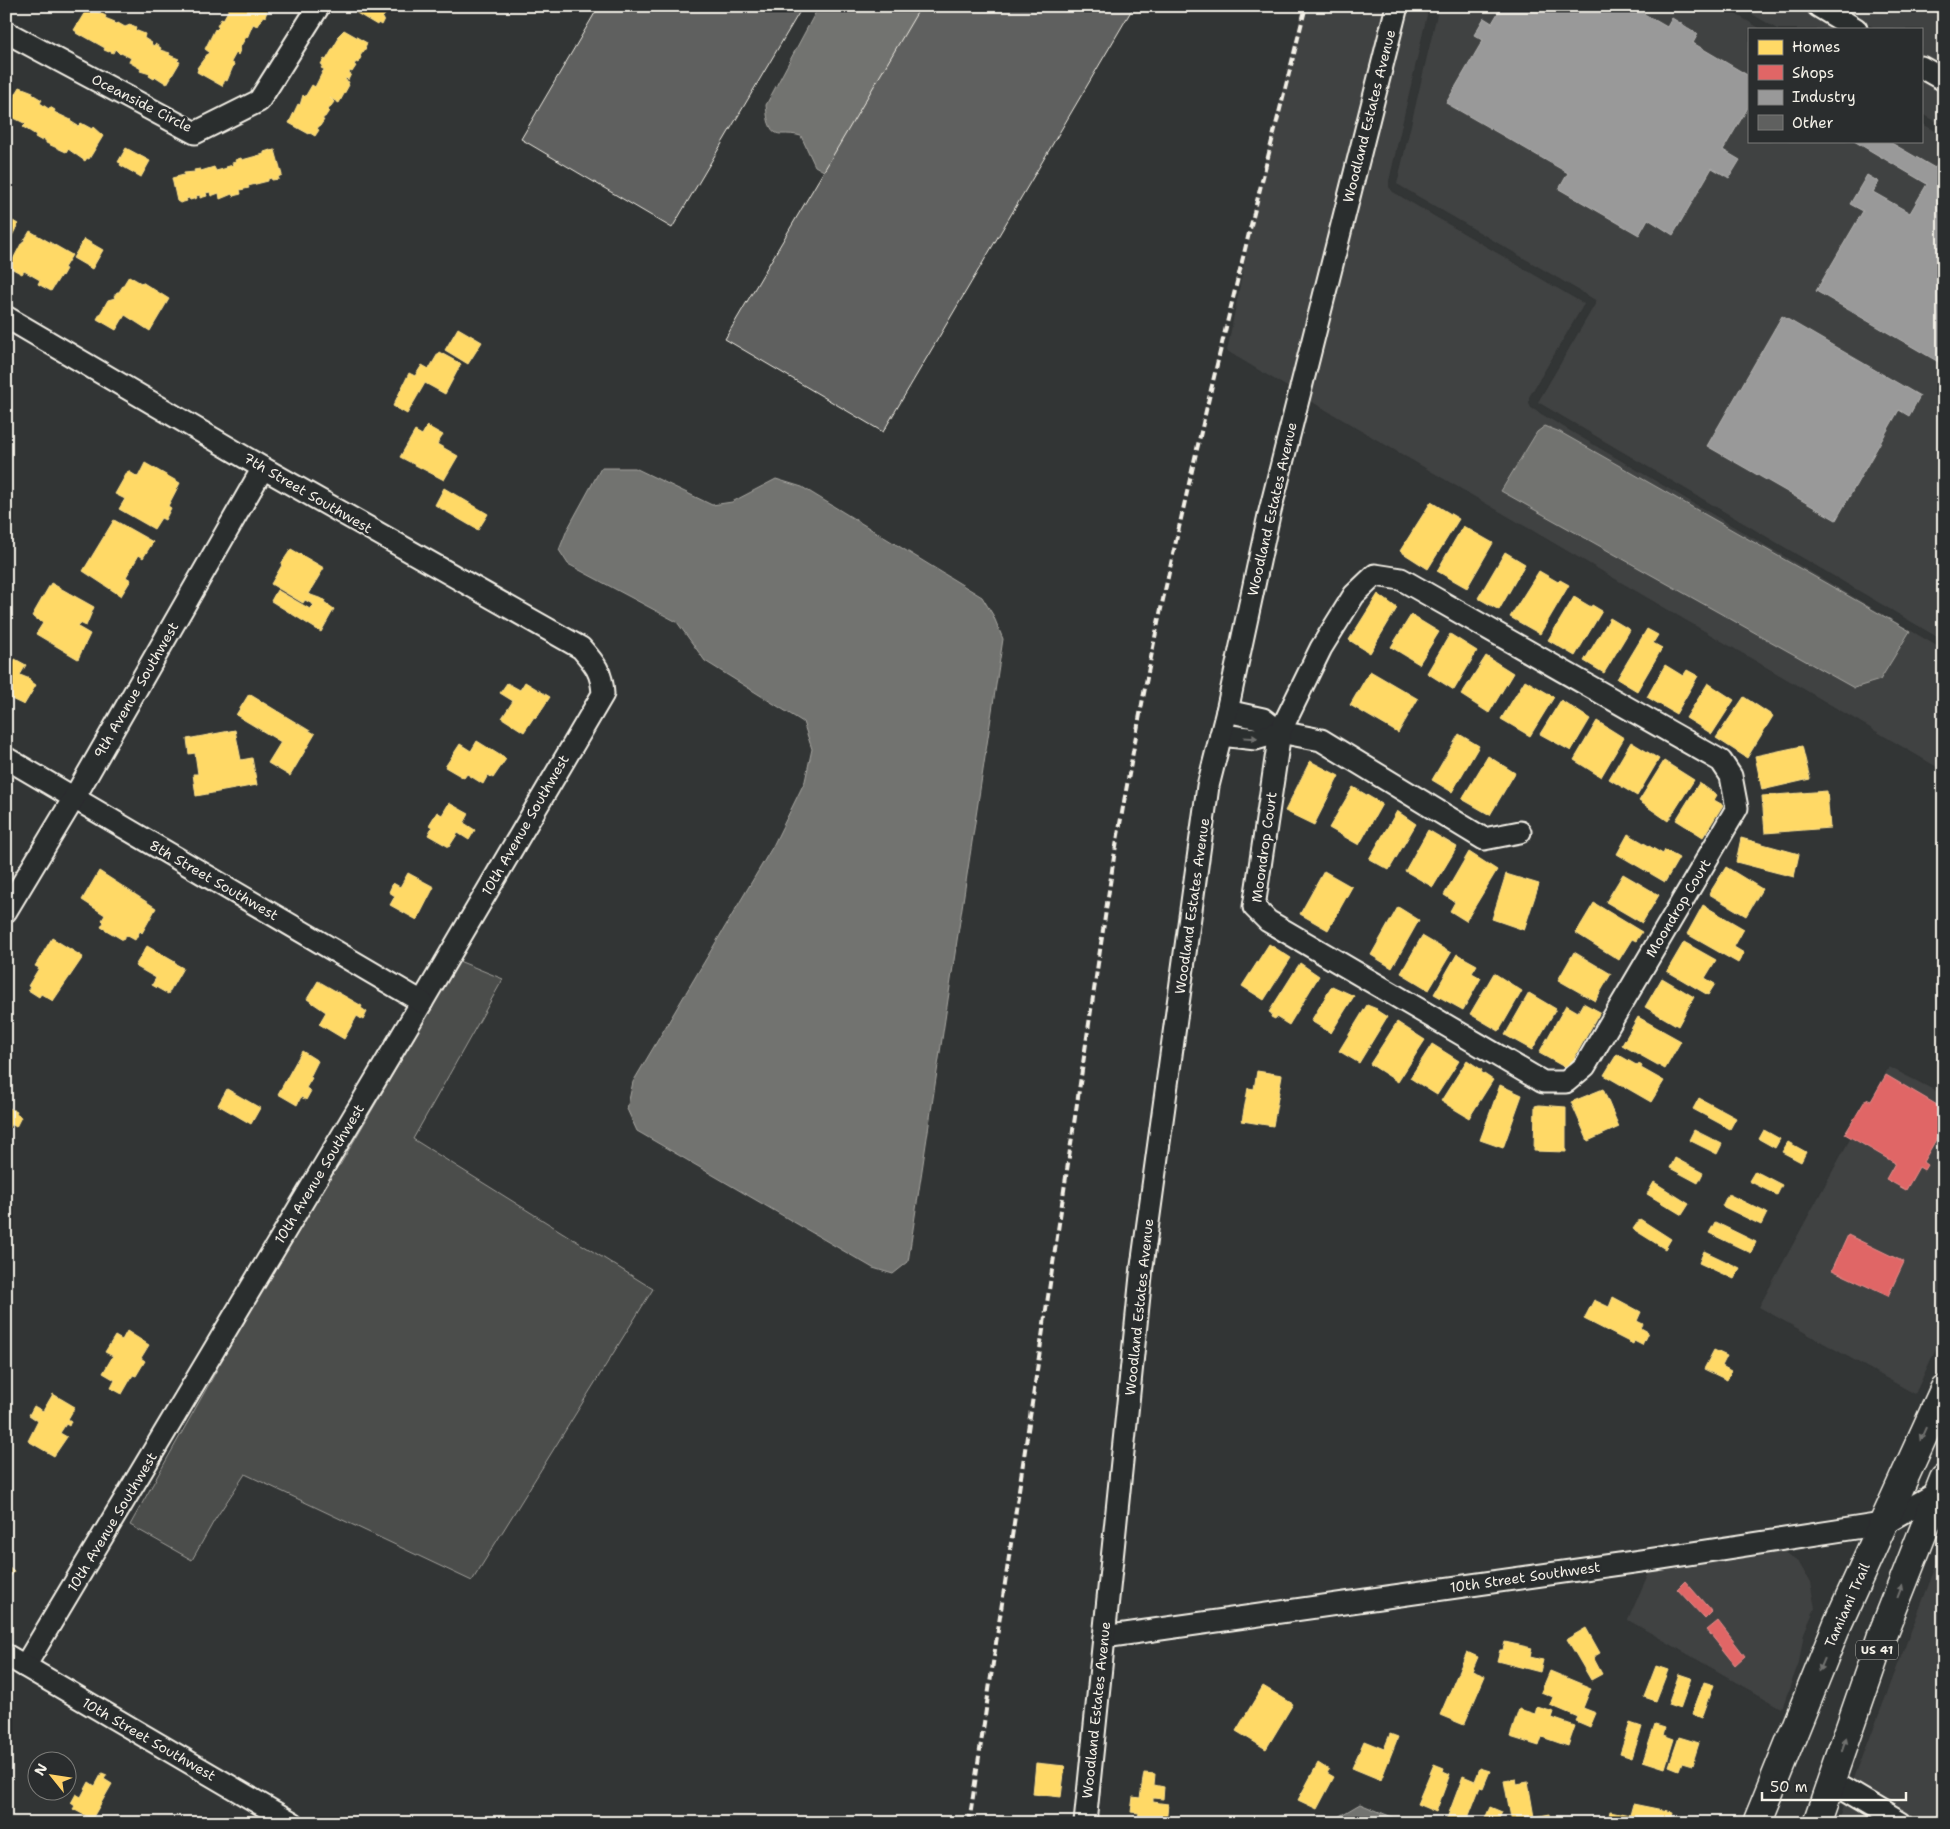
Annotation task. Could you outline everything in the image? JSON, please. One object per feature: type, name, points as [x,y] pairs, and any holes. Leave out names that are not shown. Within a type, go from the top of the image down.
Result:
[{"type":"main road","name":"Tamiami Trail","points":[[1757,1823],[1834,1632],[1944,1390]]},
{"type":"main road","name":"US 41","points":[[1817,1823],[1879,1645],[1942,1489]]},
{"type":"street","name":"Oceanside Circle","points":[[6,32],[195,133],[259,101],[319,6]]},
{"type":"street","name":"Woodland Estates Avenue","points":[[1084,1823],[1142,1266],[1208,786],[1227,711],[1269,515],[1397,6]]},
{"type":"street","points":[[1818,6],[1854,28]]},
{"type":"street","points":[[1922,68],[1944,80]]},
{"type":"street","name":"7th Street Southwest","points":[[6,317],[263,468],[581,648],[592,660],[602,678]]},
{"type":"street","name":"9th Avenue Southwest","points":[[6,912],[74,798],[263,468]]},
{"type":"street","name":"Moondrop Court","points":[[1375,575],[1401,579],[1720,761],[1731,776],[1738,808],[1585,1066],[1566,1082],[1543,1082],[1268,921],[1254,907],[1280,732],[1320,648],[1354,595],[1375,575]]},
{"type":"street","name":"10th Avenue Southwest","points":[[25,1666],[422,1002],[603,694],[602,678]]},
{"type":"street","points":[[1227,711],[1263,719],[1280,732],[1321,740],[1484,838],[1520,832]]},
{"type":"street","points":[[1221,735],[1256,739],[1280,732]]},
{"type":"street","name":"8th Street Southwest","points":[[6,758],[422,1002]]},
{"type":"street","name":"10th Street Southwest","points":[[1104,1637],[1693,1553],[1882,1524],[1942,1489]]},
{"type":"street","name":"10th Street Southwest","points":[[6,1655],[293,1823]]},
{"type":"street","points":[[1831,1781],[1902,1823]]},
{"type":"shaded area","points":[[819,6],[926,6],[841,181],[815,166],[801,136],[781,134],[773,131],[767,114],[766,105]]},
{"type":"shaded area","points":[[1303,6],[1385,6],[1289,388],[1227,351],[1262,173]]},
{"type":"shaded area","points":[[1408,6],[1429,6],[1389,187],[1393,192],[1584,304],[1529,397],[1531,408],[1937,646],[1944,645],[1944,771],[1309,400]],"holes":[[[1546,426],[1560,432],[1909,631],[1501,490],[1537,432]]]},
{"type":"shaded area","points":[[1439,6],[1722,6],[1759,28],[1748,28],[1748,142],[1922,142],[1922,124],[1944,136],[1944,629],[1939,638],[1538,402],[1597,301],[1397,184]]},
{"type":"shaded area","points":[[1739,6],[1798,6],[1834,28],[1775,28]]},
{"type":"shaded area","points":[[1837,6],[1944,6],[1944,69],[1922,56],[1922,28],[1874,28]]},
{"type":"shaded area","points":[[1922,79],[1944,92],[1944,126],[1922,114]]},
{"type":"shaded area","points":[[1545,426],[1560,432],[1910,631],[1880,680],[1854,688],[1501,491],[1537,432]]},
{"type":"shaded area","points":[[601,468],[635,468],[712,505],[732,502],[776,479],[802,487],[982,597],[993,615],[1003,639],[908,1262],[893,1274],[873,1268],[637,1131],[627,1109],[633,1082],[773,846],[805,781],[812,749],[803,722],[705,661],[677,622],[568,564],[559,550],[567,530]]},
{"type":"shaded area","points":[[459,961],[503,979],[413,1139],[653,1289],[472,1581],[245,1474],[214,1521],[192,1560],[130,1525],[217,1367],[325,1186],[338,1165],[340,1165]]},
{"type":"shaded area","points":[[1889,1067],[1944,1095],[1944,1331],[1915,1394],[1759,1307]]},
{"type":"shaded area","points":[[1944,1545],[1944,1823],[1921,1823],[1853,1782]]},
{"type":"shaded area","points":[[1783,1551],[1799,1563],[1810,1582],[1815,1608],[1804,1633],[1799,1662],[1782,1708],[1628,1620],[1650,1570]]},
{"type":"shaded area","points":[[1846,1801],[1882,1823],[1839,1823]]},
{"type":"shaded area","points":[[1360,1804],[1407,1823],[1330,1823]]},
{"type":"building: Homes","points":[[236,6],[269,6],[265,17],[263,16],[257,26],[253,24],[247,38],[239,49],[238,55],[236,53],[231,62],[234,64],[227,81],[225,80],[222,86],[197,72],[197,68],[209,52],[205,49],[215,29],[219,27],[217,26],[221,19],[223,20],[230,7],[234,9]]},
{"type":"building: Homes","points":[[358,6],[389,6],[387,9],[389,10],[382,18],[384,19],[381,25],[378,23],[377,25],[355,12]]},
{"type":"building: Homes","points":[[88,7],[106,16],[105,18],[114,23],[125,27],[130,25],[136,28],[135,30],[145,34],[144,38],[151,44],[154,46],[155,44],[161,48],[160,50],[170,53],[169,55],[179,59],[177,61],[180,62],[167,84],[156,77],[154,79],[149,76],[150,74],[140,71],[141,69],[129,62],[131,58],[120,54],[115,49],[113,53],[104,50],[105,48],[76,33],[74,30]]},
{"type":"building: Homes","points":[[344,30],[367,43],[366,48],[360,56],[358,63],[356,62],[354,65],[356,66],[352,72],[350,71],[349,73],[351,74],[348,80],[346,78],[345,80],[349,82],[349,85],[339,103],[330,98],[334,102],[322,120],[324,120],[317,129],[319,130],[315,136],[289,123],[298,104],[300,105],[303,95],[305,97],[312,85],[315,87],[325,70],[321,68],[323,65],[321,64],[324,59],[326,60],[339,38],[337,37]]},
{"type":"building: Homes","points":[[20,87],[33,92],[32,94],[42,100],[40,103],[49,109],[50,107],[55,110],[54,112],[71,120],[78,126],[81,123],[92,129],[93,127],[103,136],[89,159],[87,158],[85,161],[68,149],[66,152],[46,143],[43,139],[42,141],[23,127],[26,124],[8,115],[9,113],[6,110]]},
{"type":"building: Homes","points":[[126,148],[150,161],[141,177],[118,162]]},
{"type":"building: Homes","points":[[275,150],[282,175],[278,177],[279,179],[268,179],[268,181],[240,190],[241,194],[233,196],[232,194],[220,199],[219,193],[211,196],[210,192],[206,193],[207,196],[200,198],[200,195],[196,196],[197,198],[190,200],[189,198],[186,199],[187,201],[180,203],[177,201],[172,178],[184,175],[184,173],[195,172],[194,170],[200,169],[201,171],[214,167],[216,171],[227,168],[236,162],[235,160],[264,154],[264,152]]},
{"type":"building: Homes","points":[[6,217],[18,224],[8,244],[6,243]]},
{"type":"building: Homes","points":[[30,231],[72,255],[64,268],[66,269],[62,276],[51,291],[38,284],[40,280],[24,271],[22,274],[9,267]]},
{"type":"building: Homes","points":[[84,239],[103,250],[92,269],[73,258]]},
{"type":"building: Homes","points":[[129,276],[169,299],[150,331],[125,315],[116,330],[97,319],[108,300],[115,298],[114,296],[119,292]]},
{"type":"building: Homes","points":[[458,328],[482,342],[468,364],[445,350]]},
{"type":"building: Homes","points":[[439,352],[461,364],[445,394],[425,383],[407,414],[393,406],[409,373],[415,376],[422,365],[429,369]]},
{"type":"building: Homes","points":[[427,426],[443,435],[437,444],[458,456],[444,480],[400,457],[415,431],[422,435]]},
{"type":"building: Homes","points":[[145,463],[180,483],[168,506],[171,508],[165,520],[161,518],[154,529],[119,509],[125,499],[115,494],[128,471],[138,477]]},
{"type":"building: Homes","points":[[444,488],[488,514],[478,530],[435,505]]},
{"type":"building: Homes","points":[[1431,502],[1459,519],[1428,569],[1400,551]]},
{"type":"building: Homes","points":[[114,520],[153,542],[143,558],[139,555],[126,577],[131,580],[121,596],[83,571]]},
{"type":"building: Homes","points":[[1463,526],[1493,543],[1467,588],[1437,571]]},
{"type":"building: Homes","points":[[291,549],[324,568],[308,594],[325,600],[324,602],[334,609],[321,632],[271,601],[277,590],[310,609],[314,605],[305,600],[303,603],[271,584]]},
{"type":"building: Homes","points":[[1505,552],[1525,564],[1499,610],[1478,598]]},
{"type":"building: Homes","points":[[1539,571],[1558,582],[1560,580],[1569,585],[1540,634],[1510,617]]},
{"type":"building: Homes","points":[[51,583],[94,607],[86,626],[80,623],[78,627],[90,634],[78,659],[36,634],[43,623],[32,616]]},
{"type":"building: Homes","points":[[1378,594],[1397,608],[1370,653],[1349,640]]},
{"type":"building: Homes","points":[[1574,597],[1602,611],[1575,656],[1548,640]]},
{"type":"building: Homes","points":[[1411,615],[1439,632],[1419,664],[1391,647]]},
{"type":"building: Homes","points":[[1610,618],[1630,630],[1604,673],[1584,661]]},
{"type":"building: Homes","points":[[1647,629],[1658,635],[1653,643],[1662,648],[1637,691],[1617,679]]},
{"type":"building: Homes","points":[[1450,634],[1477,651],[1454,690],[1427,673]]},
{"type":"building: Homes","points":[[1486,656],[1513,673],[1489,713],[1461,695]]},
{"type":"building: Homes","points":[[15,659],[26,665],[20,675],[30,679],[36,685],[24,705],[6,698],[6,666],[10,668]]},
{"type":"building: Homes","points":[[1665,665],[1683,676],[1687,670],[1698,676],[1676,714],[1647,697]]},
{"type":"building: Homes","points":[[1370,671],[1418,699],[1398,733],[1350,705]]},
{"type":"building: Homes","points":[[1525,680],[1554,697],[1530,736],[1501,719]]},
{"type":"building: Homes","points":[[525,682],[550,697],[524,732],[502,718],[513,701],[500,693],[507,683],[520,690]]},
{"type":"building: Homes","points":[[1708,683],[1734,700],[1712,734],[1686,718]]},
{"type":"building: Homes","points":[[249,694],[315,734],[290,776],[268,763],[281,742],[236,715]]},
{"type":"building: Homes","points":[[1744,697],[1773,716],[1747,758],[1716,738]]},
{"type":"building: Homes","points":[[1561,700],[1590,719],[1571,751],[1540,734]]},
{"type":"building: Homes","points":[[1597,721],[1624,738],[1601,777],[1574,760]]},
{"type":"building: Homes","points":[[235,730],[241,760],[252,758],[257,785],[196,796],[193,774],[198,774],[195,753],[189,754],[187,739]]},
{"type":"building: Homes","points":[[1459,734],[1479,746],[1452,792],[1432,780]]},
{"type":"building: Homes","points":[[477,741],[506,759],[493,778],[488,775],[483,784],[467,774],[464,778],[445,767],[460,744],[471,751]]},
{"type":"building: Homes","points":[[1631,742],[1659,759],[1637,796],[1609,779]]},
{"type":"building: Homes","points":[[1802,746],[1810,779],[1762,790],[1755,756]]},
{"type":"building: Homes","points":[[1488,756],[1515,773],[1490,815],[1462,799]]},
{"type":"building: Homes","points":[[1310,761],[1339,776],[1314,825],[1285,811]]},
{"type":"building: Homes","points":[[1664,761],[1694,780],[1668,821],[1639,801]]},
{"type":"building: Homes","points":[[1699,783],[1717,795],[1714,800],[1723,805],[1703,837],[1676,820]]},
{"type":"building: Homes","points":[[1353,787],[1382,804],[1359,845],[1329,828]]},
{"type":"building: Homes","points":[[1827,791],[1830,828],[1765,833],[1762,796]]},
{"type":"building: Homes","points":[[449,803],[469,814],[464,823],[475,830],[469,840],[458,833],[449,847],[428,835],[432,827],[429,825],[437,812],[442,815]]},
{"type":"building: Homes","points":[[1397,811],[1416,824],[1389,870],[1369,859]]},
{"type":"building: Homes","points":[[1428,830],[1457,847],[1433,887],[1405,871]]},
{"type":"building: Homes","points":[[1628,834],[1663,854],[1665,850],[1679,858],[1665,882],[1617,854]]},
{"type":"building: Homes","points":[[1741,838],[1799,854],[1794,877],[1736,862]]},
{"type":"building: Homes","points":[[1469,852],[1497,870],[1466,921],[1450,911],[1455,902],[1444,895]]},
{"type":"building: Homes","points":[[1726,867],[1762,889],[1746,916],[1709,894]]},
{"type":"building: Homes","points":[[99,871],[156,908],[142,933],[140,931],[135,940],[126,935],[123,940],[101,927],[105,915],[82,900]]},
{"type":"building: Homes","points":[[1324,871],[1352,887],[1328,930],[1300,914]]},
{"type":"building: Homes","points":[[408,873],[434,887],[417,920],[390,905],[395,896],[389,892],[393,883],[400,887]]},
{"type":"building: Homes","points":[[1506,874],[1539,884],[1524,930],[1492,919]]},
{"type":"building: Homes","points":[[1623,874],[1659,895],[1642,923],[1606,902]]},
{"type":"building: Homes","points":[[1594,903],[1642,932],[1636,941],[1632,939],[1619,960],[1576,933]]},
{"type":"building: Homes","points":[[1703,905],[1744,929],[1734,947],[1744,953],[1738,963],[1687,934]]},
{"type":"building: Homes","points":[[1398,907],[1419,920],[1392,968],[1371,955]]},
{"type":"building: Homes","points":[[1422,936],[1451,953],[1429,990],[1401,973]]},
{"type":"building: Homes","points":[[52,938],[83,957],[53,1001],[41,994],[39,997],[28,990],[30,987],[28,986],[39,968],[35,966]]},
{"type":"building: Homes","points":[[1684,942],[1716,960],[1705,978],[1715,984],[1708,995],[1667,971]]},
{"type":"building: Homes","points":[[1269,944],[1291,958],[1264,1000],[1242,986]]},
{"type":"building: Homes","points":[[147,946],[183,968],[168,994],[152,985],[156,978],[135,966]]},
{"type":"building: Homes","points":[[1574,952],[1611,974],[1595,1001],[1558,980]]},
{"type":"building: Homes","points":[[1457,954],[1477,965],[1472,973],[1481,978],[1463,1010],[1434,994]]},
{"type":"building: Homes","points":[[1300,963],[1319,976],[1289,1025],[1276,1017],[1275,1019],[1271,1017],[1272,1014],[1269,1012]]},
{"type":"building: Homes","points":[[1494,973],[1522,991],[1499,1031],[1470,1014]]},
{"type":"building: Homes","points":[[1662,978],[1694,997],[1678,1026],[1645,1007]]},
{"type":"building: Homes","points":[[318,981],[362,1006],[361,1008],[367,1012],[363,1020],[357,1016],[344,1039],[319,1024],[326,1012],[307,999]]},
{"type":"building: Homes","points":[[1332,986],[1354,996],[1331,1033],[1311,1021]]},
{"type":"building: Homes","points":[[1529,993],[1556,1009],[1532,1050],[1505,1035]]},
{"type":"building: Homes","points":[[1583,1003],[1600,1012],[1568,1069],[1539,1053],[1566,1005],[1578,1012]]},
{"type":"building: Homes","points":[[1367,1005],[1377,1009],[1387,1017],[1359,1063],[1339,1051]]},
{"type":"building: Homes","points":[[1638,1017],[1681,1041],[1665,1069],[1622,1045]]},
{"type":"building: Homes","points":[[1397,1022],[1425,1040],[1398,1082],[1370,1064]]},
{"type":"building: Homes","points":[[1432,1044],[1459,1061],[1437,1095],[1410,1078]]},
{"type":"building: Homes","points":[[302,1051],[318,1061],[306,1088],[311,1091],[306,1100],[301,1097],[297,1105],[278,1094]]},
{"type":"building: Homes","points":[[1617,1054],[1638,1066],[1639,1064],[1642,1066],[1641,1068],[1664,1081],[1651,1102],[1604,1075]]},
{"type":"building: Homes","points":[[1467,1060],[1493,1080],[1469,1118],[1441,1101]]},
{"type":"building: Homes","points":[[1257,1071],[1282,1075],[1273,1126],[1242,1121],[1248,1088],[1254,1089]]},
{"type":"building: Homes","points":[[1500,1085],[1522,1095],[1503,1148],[1480,1140]]},
{"type":"building: Homes","points":[[227,1089],[260,1108],[251,1124],[218,1105]]},
{"type":"building: Homes","points":[[1603,1089],[1619,1127],[1588,1141],[1571,1102]]},
{"type":"building: Homes","points":[[1699,1098],[1736,1118],[1730,1129],[1693,1109]]},
{"type":"building: Homes","points":[[6,1106],[17,1112],[16,1114],[21,1117],[16,1127],[11,1124],[6,1134]]},
{"type":"building: Homes","points":[[1535,1106],[1566,1107],[1566,1152],[1534,1151]]},
{"type":"building: Homes","points":[[1694,1130],[1722,1144],[1717,1154],[1689,1140]]},
{"type":"building: Homes","points":[[1764,1130],[1780,1139],[1775,1148],[1759,1139]]},
{"type":"building: Homes","points":[[1788,1142],[1806,1152],[1801,1162],[1782,1152]]},
{"type":"building: Homes","points":[[1675,1158],[1703,1173],[1698,1183],[1670,1168]]},
{"type":"building: Homes","points":[[1755,1171],[1782,1185],[1777,1195],[1749,1181]]},
{"type":"building: Homes","points":[[1654,1182],[1689,1204],[1682,1215],[1647,1194]]},
{"type":"building: Homes","points":[[1728,1194],[1767,1213],[1761,1225],[1722,1206]]},
{"type":"building: Homes","points":[[1640,1219],[1671,1239],[1665,1249],[1633,1229]]},
{"type":"building: Homes","points":[[1715,1222],[1756,1242],[1751,1253],[1709,1233]]},
{"type":"building: Homes","points":[[1704,1251],[1740,1268],[1734,1279],[1699,1263]]},
{"type":"building: Homes","points":[[1613,1297],[1641,1312],[1637,1321],[1643,1324],[1641,1328],[1648,1332],[1642,1345],[1634,1341],[1633,1344],[1584,1319],[1594,1300],[1609,1307]]},
{"type":"building: Homes","points":[[127,1331],[149,1345],[141,1358],[145,1361],[136,1376],[133,1375],[122,1394],[111,1388],[115,1380],[103,1373],[113,1356],[105,1352],[115,1336],[122,1340]]},
{"type":"building: Homes","points":[[1714,1350],[1727,1356],[1722,1366],[1731,1371],[1727,1380],[1704,1369]]},
{"type":"building: Homes","points":[[53,1394],[75,1407],[68,1419],[71,1421],[69,1426],[66,1424],[60,1433],[67,1437],[54,1456],[28,1441],[38,1421],[29,1415],[34,1406],[43,1411]]},
{"type":"building: Homes","points":[[6,1566],[14,1571],[6,1584]]},
{"type":"building: Homes","points":[[1586,1628],[1600,1653],[1593,1657],[1602,1674],[1591,1680],[1567,1639]]},
{"type":"building: Homes","points":[[1505,1642],[1532,1648],[1530,1657],[1543,1660],[1540,1672],[1497,1661],[1500,1650],[1503,1650]]},
{"type":"building: Homes","points":[[1467,1652],[1478,1657],[1472,1671],[1485,1676],[1464,1725],[1440,1715]]},
{"type":"building: Homes","points":[[1656,1666],[1668,1670],[1656,1701],[1644,1697]]},
{"type":"building: Homes","points":[[1550,1671],[1591,1688],[1583,1708],[1596,1713],[1590,1727],[1576,1721],[1578,1717],[1550,1705],[1553,1697],[1541,1692]]},
{"type":"building: Homes","points":[[1679,1674],[1691,1678],[1680,1709],[1668,1705]]},
{"type":"building: Homes","points":[[1704,1682],[1714,1685],[1702,1718],[1692,1714]]},
{"type":"building: Homes","points":[[1263,1686],[1293,1704],[1266,1749],[1236,1731]]},
{"type":"building: Homes","points":[[1537,1707],[1554,1712],[1552,1718],[1575,1726],[1568,1746],[1542,1737],[1539,1746],[1510,1737],[1519,1709],[1535,1714]]},
{"type":"building: Homes","points":[[1630,1723],[1642,1727],[1632,1758],[1620,1754]]},
{"type":"building: Homes","points":[[1655,1725],[1665,1728],[1663,1735],[1674,1739],[1665,1768],[1643,1761]]},
{"type":"building: Homes","points":[[1390,1734],[1398,1737],[1381,1780],[1352,1768],[1364,1741],[1384,1749]]},
{"type":"building: Homes","points":[[1679,1737],[1699,1743],[1692,1765],[1682,1762],[1679,1770],[1669,1766]]},
{"type":"building: Homes","points":[[1036,1763],[1065,1766],[1061,1797],[1033,1794]]},
{"type":"building: Homes","points":[[1318,1763],[1329,1770],[1327,1773],[1334,1777],[1317,1809],[1298,1800]]},
{"type":"building: Homes","points":[[1434,1764],[1444,1768],[1443,1771],[1450,1774],[1436,1812],[1417,1804]]},
{"type":"building: Homes","points":[[1480,1768],[1490,1771],[1483,1788],[1480,1787],[1466,1823],[1446,1821],[1463,1776],[1475,1781]]},
{"type":"building: Homes","points":[[102,1773],[107,1775],[104,1779],[112,1784],[92,1819],[73,1809],[75,1806],[71,1803],[78,1802],[78,1795],[81,1797],[89,1782],[95,1786]]},
{"type":"building: Homes","points":[[1144,1773],[1155,1774],[1154,1785],[1164,1787],[1163,1799],[1153,1798],[1153,1802],[1168,1804],[1166,1823],[1137,1823],[1139,1813],[1131,1812],[1133,1797],[1140,1798]]},
{"type":"building: Homes","points":[[1516,1779],[1517,1784],[1528,1782],[1534,1817],[1550,1814],[1551,1823],[1512,1823],[1504,1781]]},
{"type":"building: Homes","points":[[1633,1804],[1673,1812],[1671,1823],[1608,1822],[1610,1811],[1630,1815]]},
{"type":"building: Homes","points":[[1490,1807],[1502,1812],[1497,1823],[1483,1823]]},
{"type":"building: Shops","points":[[1886,1075],[1944,1109],[1944,1126],[1923,1162],[1927,1165],[1924,1170],[1919,1167],[1906,1190],[1886,1179],[1895,1163],[1845,1134],[1866,1099],[1871,1101]]},
{"type":"building: Shops","points":[[1848,1235],[1904,1262],[1888,1296],[1832,1270]]},
{"type":"building: Shops","points":[[1685,1581],[1712,1612],[1705,1619],[1677,1589]]},
{"type":"building: Shops","points":[[1718,1621],[1745,1656],[1735,1665],[1707,1630]]},
{"type":"building: Industry","points":[[1502,6],[1634,6],[1634,8],[1667,27],[1672,18],[1698,34],[1693,43],[1748,75],[1748,108],[1723,150],[1740,160],[1729,178],[1712,168],[1673,235],[1648,219],[1639,235],[1559,189],[1568,173],[1446,103],[1483,40],[1474,35],[1484,18],[1492,23]]},
{"type":"building: Industry","points":[[1856,142],[1890,142],[1935,168],[1940,160],[1944,163],[1944,362],[1942,364],[1816,291],[1863,211],[1850,204],[1867,175],[1879,182],[1873,192],[1910,213],[1927,184]]},
{"type":"building: Industry","points":[[1782,316],[1920,396],[1909,416],[1899,410],[1836,520],[1707,446]]},
{"type":"building: Other","points":[[599,6],[803,6],[672,228],[521,139]]},
{"type":"building: Other","points":[[921,6],[1134,6],[883,432],[725,339]]},
{"type":"railway","points":[[969,1823],[1114,857],[1160,612],[1252,220],[1306,6]]}]
